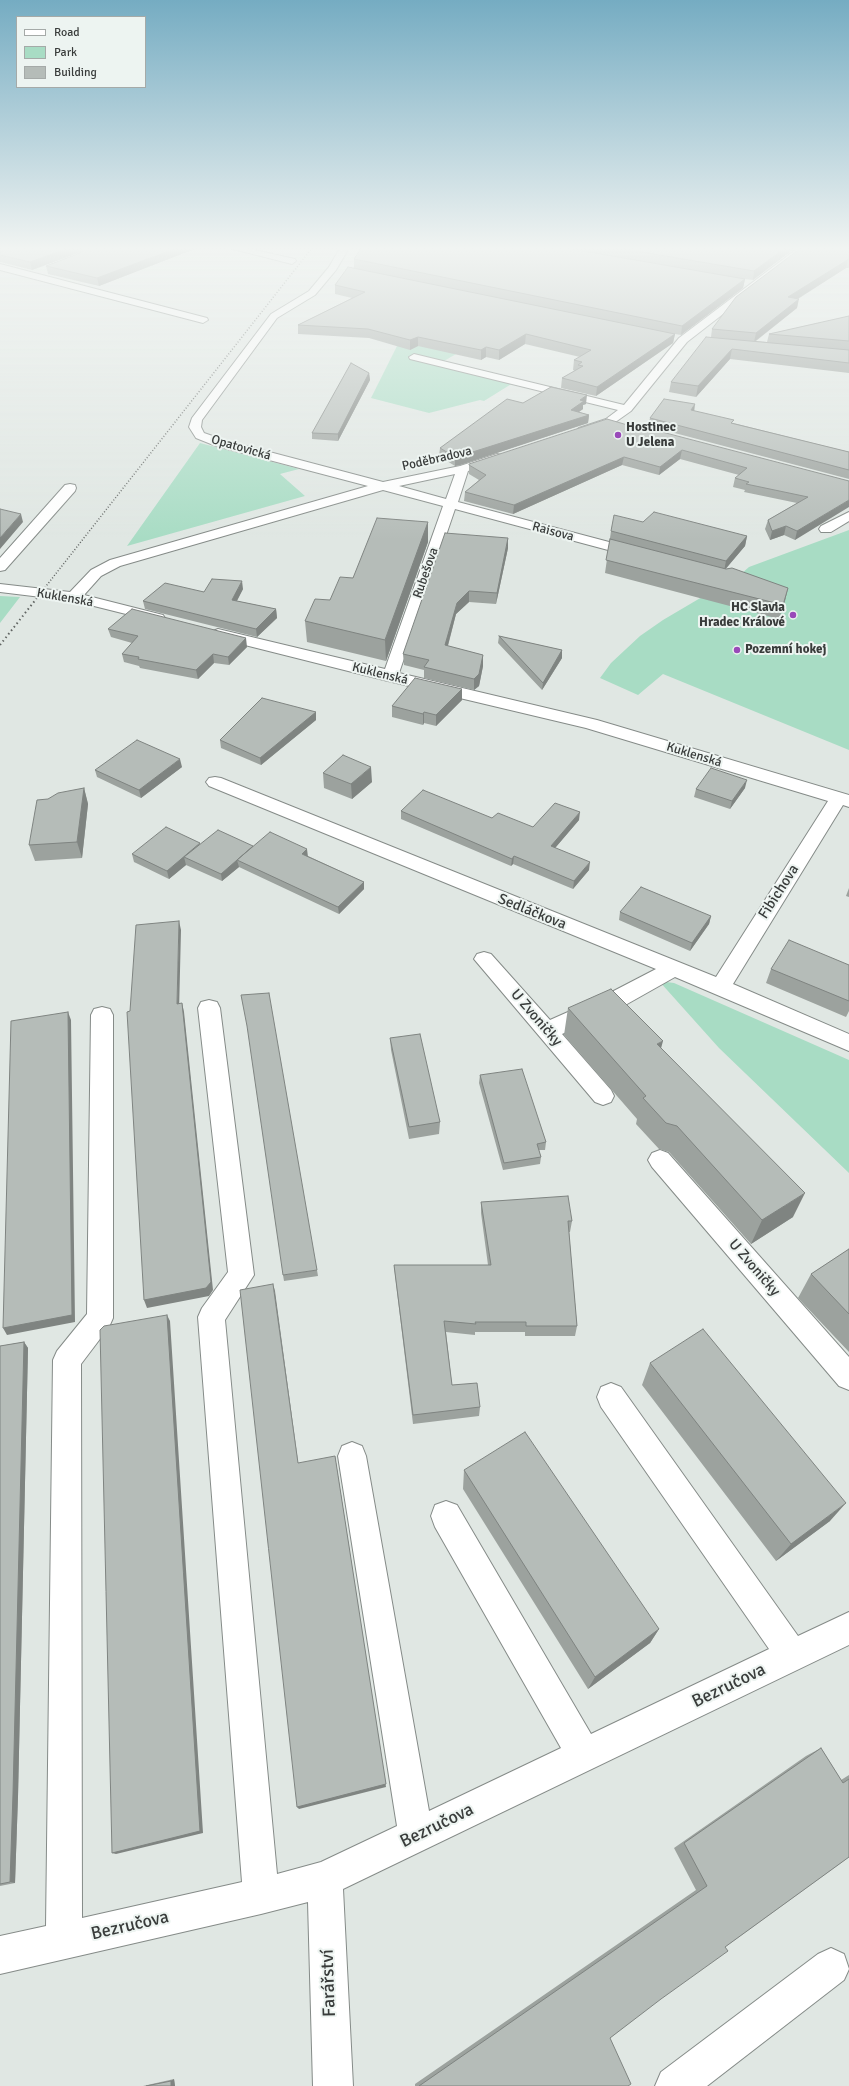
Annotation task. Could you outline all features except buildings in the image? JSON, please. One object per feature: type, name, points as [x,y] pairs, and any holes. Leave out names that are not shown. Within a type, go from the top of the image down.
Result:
[{"type":"street","name":"Opatovická","points":[[252,345],[196,420],[195,427],[200,435],[211,441],[383,486]]},
{"type":"street","points":[[573,433],[610,421],[627,409],[673,345]]},
{"type":"street","points":[[414,357],[627,409]]},
{"type":"street","points":[[610,421],[625,426]]},
{"type":"street","name":"Poděbradova","points":[[74,597],[96,573],[107,565],[383,486],[463,469],[507,454]]},
{"type":"street","name":"Rubešova","points":[[390,677],[449,505],[463,469]]},
{"type":"street","name":"Raisova","points":[[383,486],[449,505],[648,557]]},
{"type":"street","points":[[0,567],[70,488]]},
{"type":"street","points":[[826,529],[849,516]]},
{"type":"street","name":"Kuklenská","points":[[0,588],[74,597],[174,622]]},
{"type":"street","name":"Kuklenská","points":[[205,630],[390,677],[591,724],[845,799]]},
{"type":"street","name":"Sedláčkova","points":[[215,782],[720,987],[849,1044]]},
{"type":"street","name":"Fibichova","points":[[720,987],[776,897],[845,799]]},
{"type":"street","name":"U Zvoničky","points":[[484,959],[604,1096]]},
{"type":"street","points":[[547,1031],[612,1002],[673,969]]},
{"type":"street","points":[[209,1008],[241,1275],[211,1317],[261,1896]]},
{"type":"street","points":[[64,1941],[67,1360],[100,1318],[102,1015]]},
{"type":"street","name":"U Zvoničky","points":[[660,1160],[849,1377]]},
{"type":"street","points":[[611,1397],[792,1655]]},
{"type":"street","points":[[352,1456],[416,1836]]},
{"type":"street","points":[[446,1516],[584,1755]]},
{"type":"street","name":"Bezručova","points":[[0,1955],[261,1896],[324,1879],[849,1628]]},
{"type":"street","name":"Farářství","points":[[324,1879],[333,2086]]},
{"type":"street","points":[[675,2086],[830,1967]]},
{"type":"green space","points":[[397,345],[470,346],[444,361],[513,383],[484,401],[480,400],[429,413],[371,398]]},
{"type":"green space","points":[[200,443],[299,469],[280,474],[305,496],[127,546]]},
{"type":"green space","name":"Pozemní hokej","points":[[849,530],[849,750],[663,674],[638,695],[600,678],[611,663],[640,636],[663,620],[741,574],[749,567]]},
{"type":"green space","points":[[0,596],[20,597],[0,623]]},
{"type":"green space","points":[[659,981],[674,983],[849,1060],[849,1173],[719,1048]]},
{"type":"railway","points":[[43,590],[235,345]]},
{"type":"railway","points":[[0,645],[44,589]]},
{"type":"place","name":"Hostinec U Jelena","points":[[618,435]]},
{"type":"place","name":"HC Slavia Hradec Králové","points":[[793,615]]},
{"type":"place","name":"Pozemní hokej","points":[[737,650]]}]
